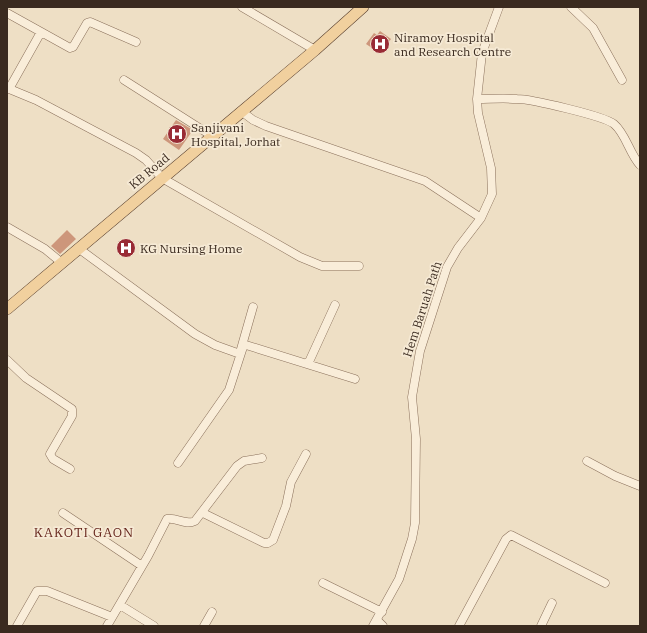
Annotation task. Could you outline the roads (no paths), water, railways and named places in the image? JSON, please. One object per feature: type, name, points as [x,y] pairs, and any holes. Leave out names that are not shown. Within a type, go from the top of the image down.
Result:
[{"type":"main road","name":"KB Road","points":[[8,306],[62,264],[78,248],[315,50],[363,7]]},
{"type":"street","points":[[242,7],[315,50]]},
{"type":"street","name":"Hem Baruah Path","points":[[375,623],[399,579],[415,523],[416,439],[412,397],[420,351],[447,267],[458,248],[481,218],[490,201],[493,188],[491,168],[478,113],[477,99],[482,53],[499,7]]},
{"type":"street","points":[[571,7],[593,28],[622,80]]},
{"type":"street","points":[[7,13],[70,48],[73,47],[87,23],[90,22],[136,42]]},
{"type":"street","points":[[41,32],[8,89],[41,103],[141,156],[162,178],[311,262],[322,266],[359,266]]},
{"type":"street","points":[[124,80],[212,136]]},
{"type":"street","points":[[477,99],[518,99],[600,117],[614,124],[640,165]]},
{"type":"street","points":[[241,111],[253,120],[266,126],[425,181],[481,218]]},
{"type":"street","points":[[7,227],[45,249],[62,264]]},
{"type":"street","points":[[78,248],[195,334],[215,345],[240,351]]},
{"type":"street","points":[[308,364],[335,305]]},
{"type":"street","points":[[178,463],[229,390],[254,307]]},
{"type":"street","points":[[240,351],[246,346],[355,379]]},
{"type":"street","points":[[7,360],[26,378],[72,409],[72,416],[50,454],[53,459],[70,469]]},
{"type":"street","points":[[203,513],[264,543],[268,543],[275,536],[286,506],[291,482],[306,454]]},
{"type":"street","points":[[108,626],[167,519],[172,518],[181,522],[192,522],[203,513],[237,466],[244,461],[262,458]]},
{"type":"street","points":[[587,461],[615,476],[640,486]]},
{"type":"street","points":[[63,513],[142,566]]},
{"type":"street","points":[[459,626],[506,539],[511,535],[605,583]]},
{"type":"street","points":[[323,583],[382,612]]},
{"type":"street","points":[[17,626],[37,591],[47,591],[112,617]]},
{"type":"street","points":[[541,626],[552,603]]},
{"type":"street","points":[[120,604],[154,626]]},
{"type":"street","points":[[204,626],[212,612]]},
{"type":"street","points":[[375,623],[384,626]]},
{"type":"place","name":"Niramoy Hospital and Research Centre","points":[[380,44]]},
{"type":"place","name":"Sanjivani Hospital, Jorhat","points":[[177,134]]},
{"type":"place","name":"KG Nursing Home","points":[[126,248]]},
{"type":"district","name":"KAKOTI GAON","points":[[84,532]]}]
